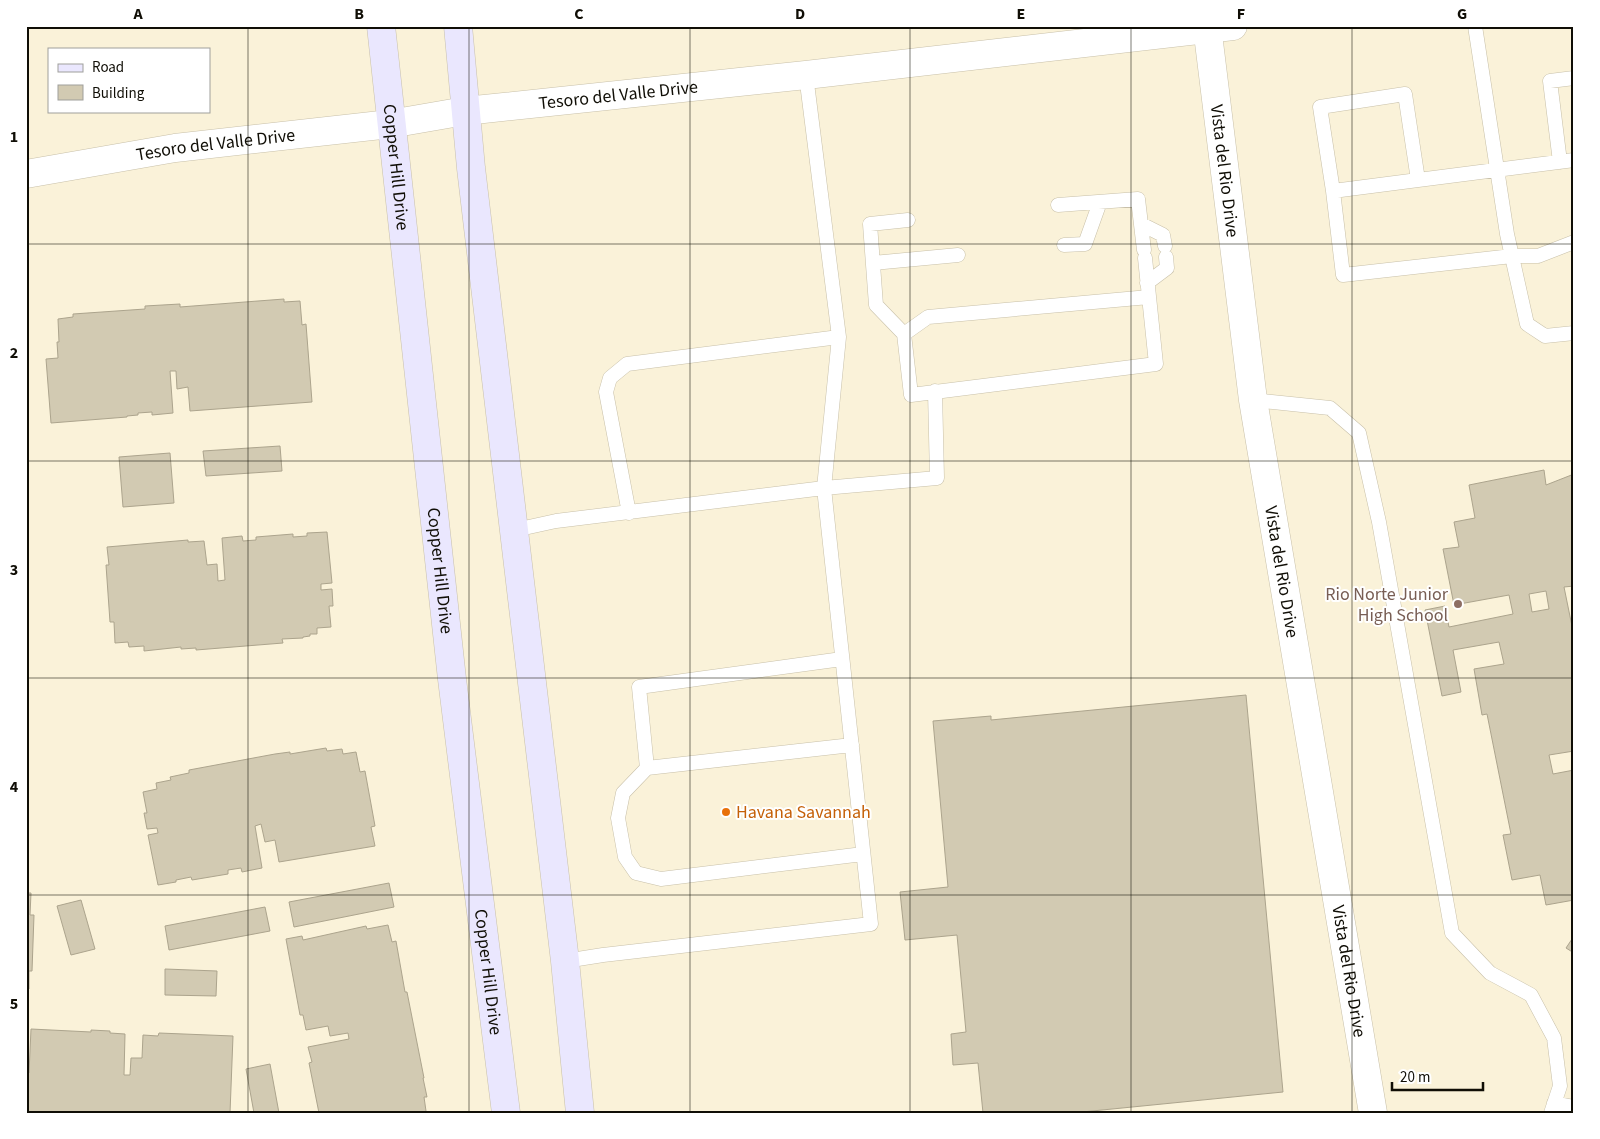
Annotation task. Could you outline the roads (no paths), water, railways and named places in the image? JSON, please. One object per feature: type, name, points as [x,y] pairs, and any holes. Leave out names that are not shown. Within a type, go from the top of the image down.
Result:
[{"type":"main road","name":"Copper Hill Drive","points":[[380,26],[452,679],[506,1113]]},
{"type":"main road","points":[[458,26],[465,111],[565,962],[580,1113]]},
{"type":"street","name":"Tesoro del Valle Drive","points":[[26,174],[175,148],[390,124],[465,111],[806,75],[1215,27]]},
{"type":"street","name":"Vista del Rio Drive","points":[[1215,27],[1253,400],[1373,1113]]},
{"type":"lane","points":[[1475,26],[1507,234],[1527,324],[1545,336],[1574,333]]},
{"type":"lane","points":[[565,962],[603,955],[871,924],[824,488],[839,336],[806,75]]},
{"type":"lane","points":[[1333,191],[1567,161],[1550,81],[1574,78]]},
{"type":"lane","points":[[1418,180],[1405,94],[1320,107],[1343,275],[1512,256],[1538,256],[1574,242]]},
{"type":"lane","points":[[908,220],[870,224],[876,305],[904,334],[911,395],[1156,364],[1138,199],[1058,205]]},
{"type":"lane","points":[[1064,245],[1085,244],[1100,202]]},
{"type":"lane","points":[[904,334],[928,317],[1148,290],[1167,268],[1163,235],[1141,224]]},
{"type":"lane","points":[[873,262],[958,255]]},
{"type":"lane","points":[[628,513],[606,392],[610,378],[627,364],[839,336]]},
{"type":"lane","points":[[515,530],[556,521],[824,488],[937,478],[935,391]]},
{"type":"lane","points":[[1253,400],[1330,408],[1359,433],[1380,522],[1452,933],[1490,973],[1531,995],[1554,1038],[1560,1086],[1552,1108],[1574,1107]]},
{"type":"lane","points":[[647,768],[639,687],[842,659]]},
{"type":"lane","points":[[852,745],[647,768],[623,793],[618,818],[625,857],[636,873],[661,879],[864,854]]},
{"type":"place","name":"Rio Norte Junior High School","points":[[1458,604]]},
{"type":"place","name":"Havana Savannah","points":[[726,812]]}]
